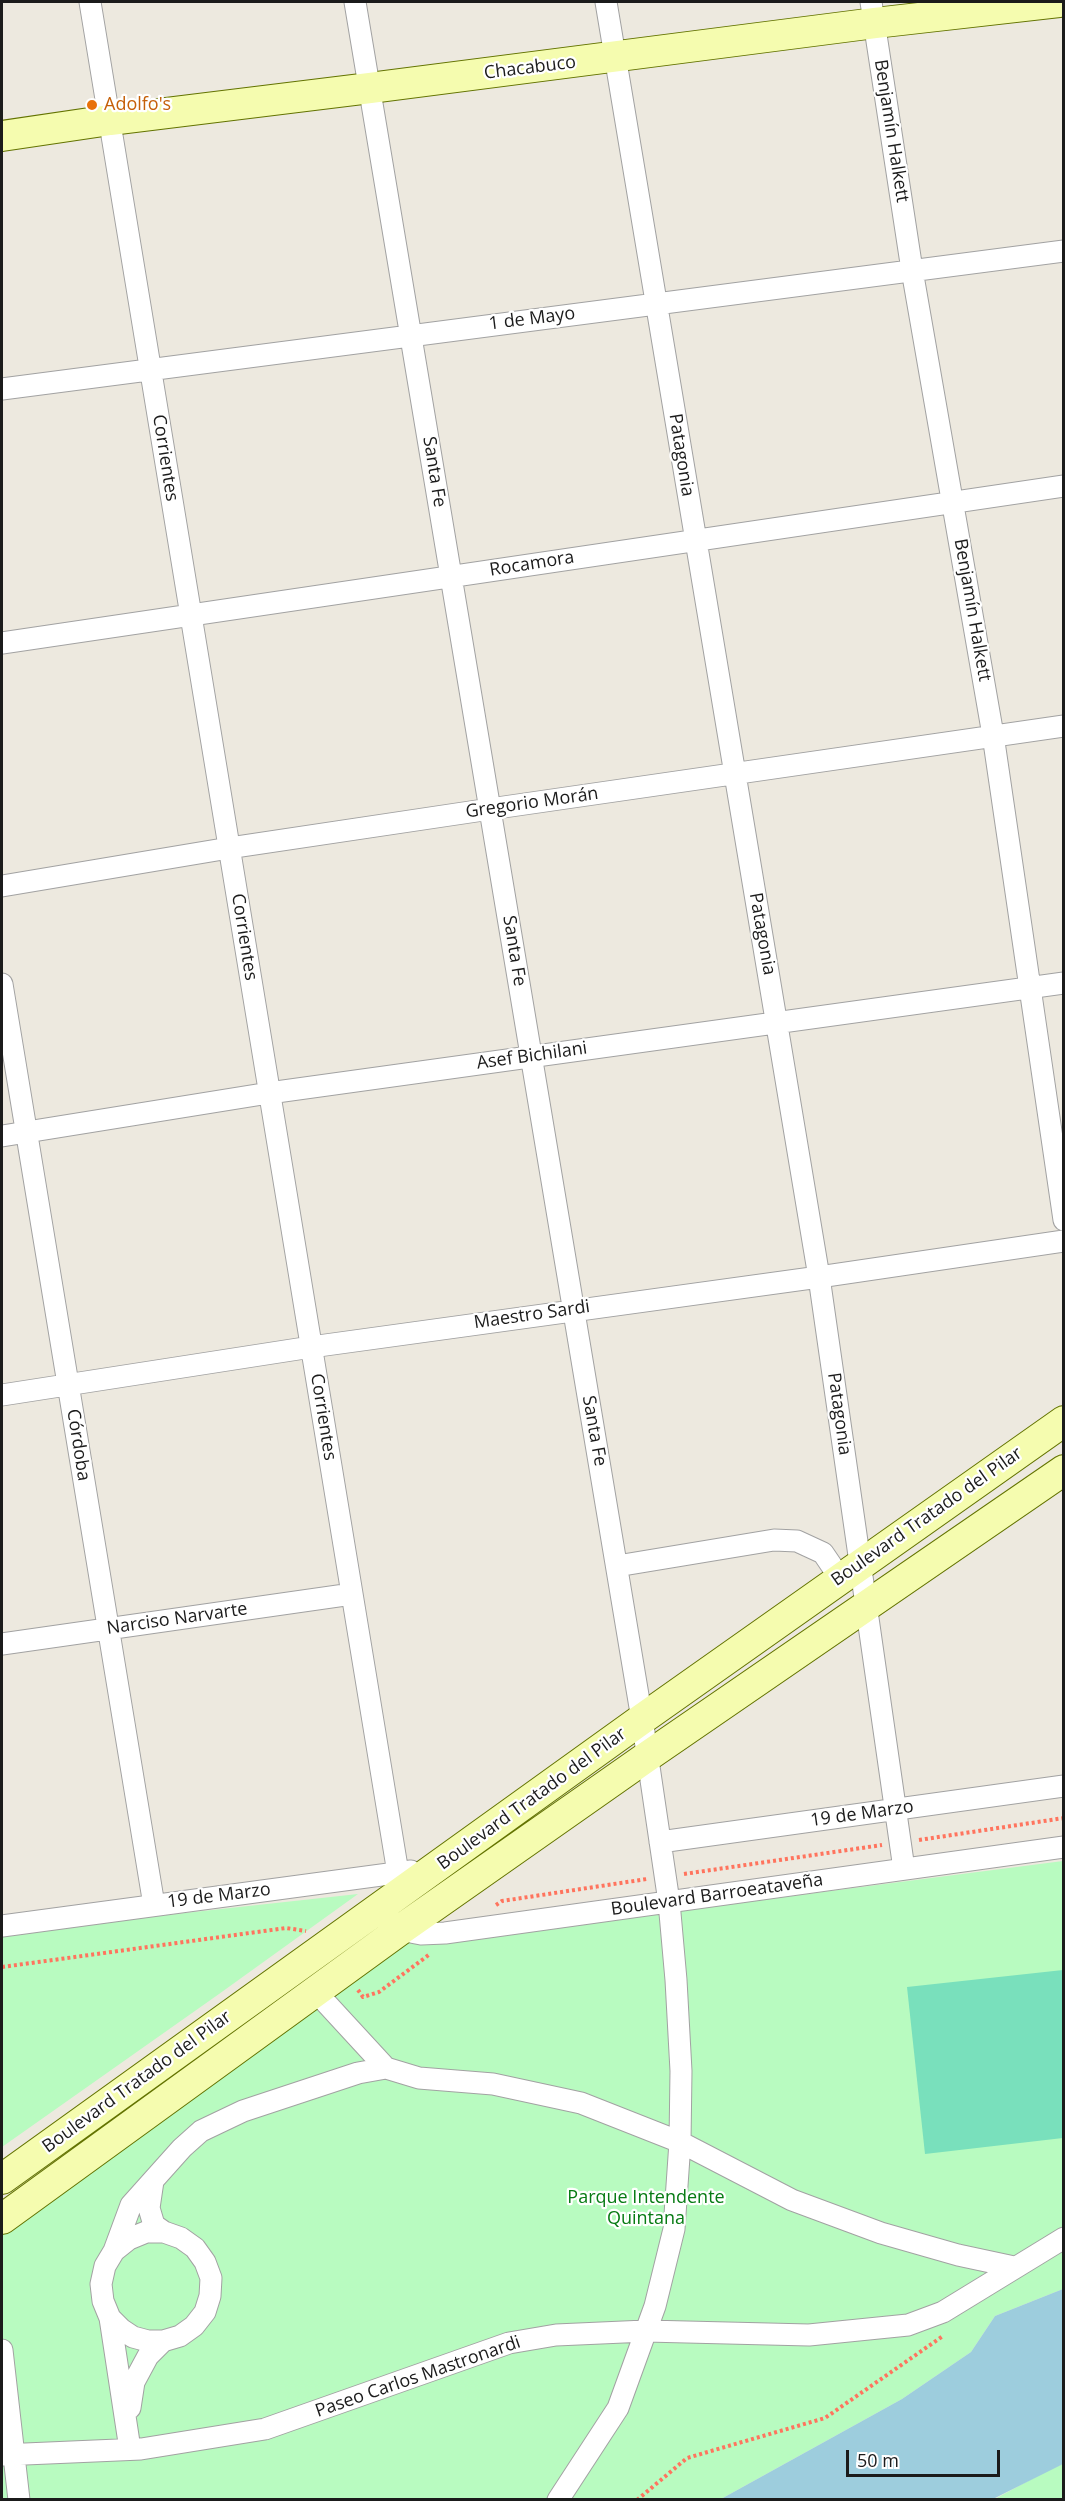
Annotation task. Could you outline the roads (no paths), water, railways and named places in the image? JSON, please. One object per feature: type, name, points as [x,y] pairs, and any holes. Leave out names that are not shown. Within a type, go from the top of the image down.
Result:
[{"type":"main road","name":"Chacabuco","points":[[2,136],[110,120],[615,57],[873,12],[1059,2]]},
{"type":"main road","name":"Boulevard Tratado del Pilar","points":[[2,2179],[850,1570],[1064,1421]]},
{"type":"main road","name":"Boulevard Tratado del Pilar","points":[[2,2219],[400,1930],[648,1756],[1064,1470]]},
{"type":"main road","points":[[532,1798],[552,1823]]},
{"type":"main road","points":[[296,1968],[316,1992]]},
{"type":"street","name":"Corrientes","points":[[90,2],[398,1873]]},
{"type":"street","name":"Santa Fe","points":[[356,2],[617,1566],[669,1902],[681,2070],[680,2142],[674,2229],[655,2306],[646,2331]]},
{"type":"street","name":"Patagonia","points":[[606,2],[819,1277],[850,1570],[867,1605],[904,1869]]},
{"type":"street","name":"Benjamín Halkett","points":[[873,12],[912,270],[993,735],[1064,1220]]},
{"type":"street","name":"1 de Mayo","points":[[2,389],[1064,251]]},
{"type":"street","name":"Rocamora","points":[[2,643],[1064,486]]},
{"type":"street","name":"Gregorio Morán","points":[[2,886],[229,848],[1064,726]]},
{"type":"street","name":"Asef Bichilani","points":[[2,1136],[269,1093],[1064,983]]},
{"type":"street","name":"Córdoba","points":[[2,984],[154,1905]]},
{"type":"street","name":"Maestro Sardi","points":[[2,1395],[573,1309],[819,1277],[1064,1241]]},
{"type":"street","points":[[617,1566],[774,1540],[797,1541],[823,1552],[850,1570]]},
{"type":"street","name":"Narciso Narvarte","points":[[2,1644],[352,1594]]},
{"type":"street","name":"19 de Marzo","points":[[660,1842],[1064,1786]]},
{"type":"street","name":"Boulevard Barroeataveña","points":[[400,1930],[421,1934],[445,1933],[1064,1847]]},
{"type":"street","name":"19 de Marzo","points":[[2,1926],[436,1868]]},
{"type":"street","points":[[383,1906],[400,1930]]},
{"type":"street","points":[[316,1992],[386,2068],[418,2078],[493,2084],[581,2103],[680,2142],[792,2200],[881,2234],[958,2255],[1014,2267]]},
{"type":"street","points":[[130,2450],[110,2318],[103,2301],[101,2284],[105,2266],[114,2251],[131,2205],[182,2148],[201,2131],[243,2111],[348,2077],[386,2068]]},
{"type":"street","points":[[110,2318],[134,2337],[148,2341],[163,2341],[180,2336],[194,2326],[205,2312],[210,2296],[211,2278],[205,2262],[195,2248],[181,2238],[164,2232],[154,2225],[149,2208],[153,2181]]},
{"type":"street","points":[[114,2251],[129,2239],[146,2232],[164,2232]]},
{"type":"street","name":"Paseo Carlos Mastronardi","points":[[8,2455],[130,2450],[265,2429],[509,2343],[556,2335],[646,2331],[809,2335],[908,2325],[943,2312],[1064,2238]]},
{"type":"street","points":[[558,2499],[618,2408],[646,2331]]},
{"type":"street","points":[[127,2427],[134,2382],[148,2356],[163,2341]]},
{"type":"street","points":[[2,2350],[8,2455],[19,2499]]},
{"type":"water","points":[[1063,2289],[1063,2464],[993,2499],[721,2499],[902,2399],[971,2352],[995,2316]]},
{"type":"place","name":"Adolfo's","points":[[92,105]]},
{"type":"park label","name":"Parque Intendente Quintana","points":[[646,2208]]}]
